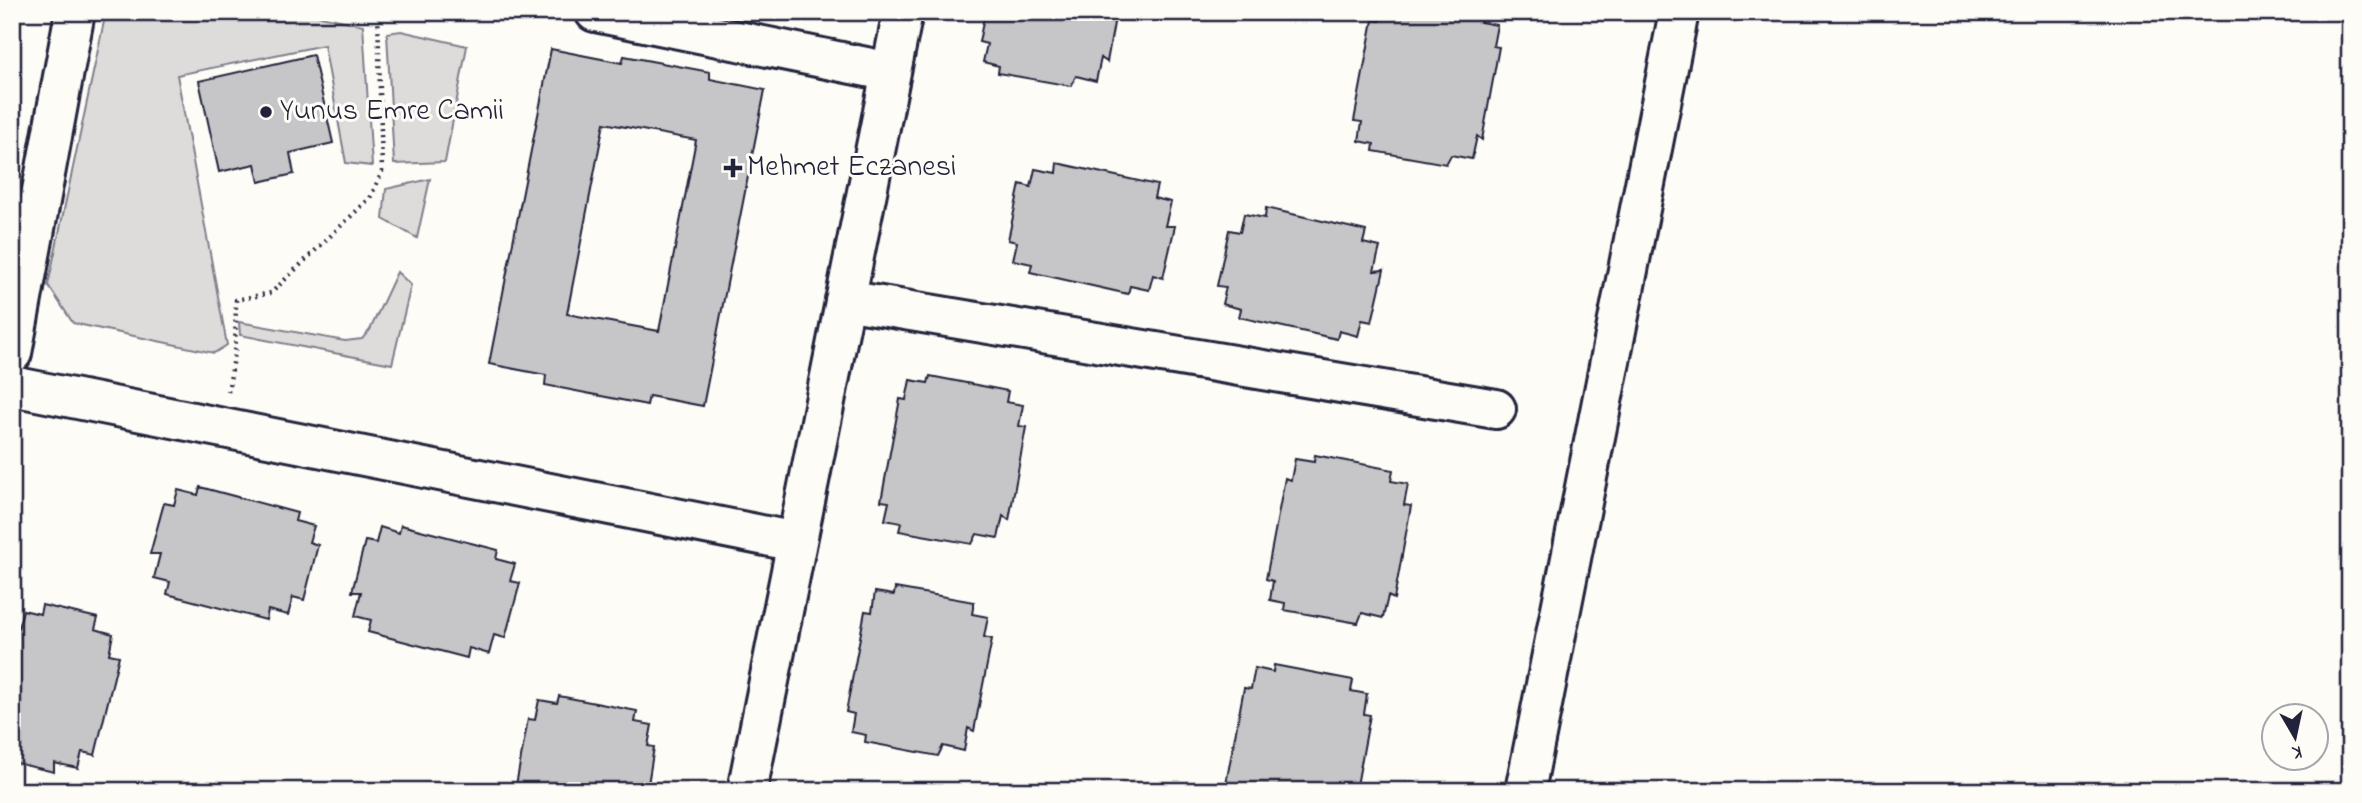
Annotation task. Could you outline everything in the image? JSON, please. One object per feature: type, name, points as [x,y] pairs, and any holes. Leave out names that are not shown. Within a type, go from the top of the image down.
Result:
[{"type":"street","points":[[12,353],[75,12]]},
{"type":"street","points":[[595,12],[891,72]]},
{"type":"street","points":[[747,791],[903,12]]},
{"type":"street","points":[[1525,791],[1679,12]]},
{"type":"street","points":[[845,300],[1496,410]]},
{"type":"street","points":[[12,386],[796,542]]},
{"type":"path","points":[[222,428],[235,352],[236,300],[271,293],[370,198],[383,172],[378,12]]},
{"type":"shaded area","points":[[106,12],[302,12],[363,25],[372,166],[346,163],[324,45],[177,75],[227,345],[214,353],[73,323],[48,285]]},
{"type":"shaded area","points":[[401,31],[467,46],[445,162],[394,164],[387,33]]},
{"type":"shaded area","points":[[430,179],[417,238],[383,219],[386,189]]},
{"type":"shaded area","points":[[397,272],[411,285],[392,364],[240,335],[239,322],[345,341],[362,339],[370,330]]},
{"type":"building","points":[[985,12],[1116,12],[1107,62],[1101,58],[1096,81],[1076,76],[1071,86],[998,73],[999,66],[983,62],[987,44],[979,42]]},
{"type":"building","points":[[1382,12],[1481,12],[1480,22],[1497,25],[1493,46],[1499,47],[1482,140],[1477,136],[1472,159],[1451,155],[1446,164],[1373,151],[1374,144],[1359,141],[1362,122],[1354,121],[1373,20],[1380,21]]},
{"type":"building","points":[[551,49],[622,63],[624,56],[710,72],[710,79],[765,90],[703,406],[649,396],[647,405],[545,385],[546,375],[489,364]],"holes":[[[604,123],[696,140],[659,331],[567,314]]]},
{"type":"building","name":"Yunus Emre Camii","points":[[313,55],[333,143],[290,153],[294,174],[259,182],[255,164],[219,172],[199,81]]},
{"type":"building","points":[[1057,163],[1157,185],[1154,198],[1171,202],[1165,226],[1175,226],[1163,278],[1153,275],[1149,290],[1130,286],[1128,294],[1030,272],[1032,264],[1013,260],[1017,242],[1008,240],[1020,184],[1031,187],[1035,169],[1056,173]]},
{"type":"building","points":[[1266,208],[1366,231],[1363,243],[1380,247],[1374,271],[1384,270],[1372,322],[1362,320],[1358,336],[1339,331],[1337,339],[1239,317],[1241,309],[1222,304],[1226,287],[1217,286],[1229,230],[1240,232],[1244,214],[1265,218]]},
{"type":"building","points":[[930,376],[1008,391],[1006,402],[1023,405],[1019,426],[1026,427],[1009,520],[1003,516],[998,538],[977,534],[972,544],[899,531],[901,523],[885,520],[889,502],[881,501],[900,399],[906,400],[910,380],[928,383]]},
{"type":"building","points":[[1315,455],[1393,470],[1391,481],[1408,484],[1404,505],[1411,506],[1394,599],[1388,596],[1383,618],[1362,613],[1358,623],[1284,610],[1285,603],[1270,600],[1273,581],[1266,579],[1285,478],[1291,480],[1295,459],[1314,462]]},
{"type":"building","points":[[200,487],[297,513],[295,521],[314,526],[309,542],[318,545],[304,600],[293,597],[288,615],[268,610],[266,620],[167,594],[170,582],[154,578],[160,554],[150,554],[164,503],[174,505],[178,490],[198,495]]},
{"type":"building","points":[[401,525],[498,550],[496,559],[515,564],[510,581],[520,583],[505,638],[494,635],[489,654],[469,648],[467,658],[368,632],[371,620],[355,616],[361,592],[352,592],[365,541],[376,543],[380,527],[399,533]]},
{"type":"building","points":[[895,588],[974,602],[972,614],[988,617],[984,637],[992,639],[974,731],[968,728],[964,751],[943,746],[938,756],[865,742],[866,735],[851,732],[854,714],[846,712],[865,611],[872,612],[875,592],[894,595]]},
{"type":"building","points":[[42,605],[98,618],[95,629],[113,634],[109,654],[119,656],[95,755],[82,752],[78,768],[54,763],[54,772],[12,762],[12,628],[18,629],[23,610],[40,614]]},
{"type":"building","points":[[1274,665],[1353,680],[1351,691],[1367,694],[1364,714],[1370,715],[1356,791],[1225,789],[1244,688],[1251,689],[1255,668],[1273,672]]},
{"type":"building","points":[[559,696],[637,711],[635,722],[652,725],[648,746],[654,747],[647,791],[515,791],[528,719],[535,720],[539,700],[557,703]]},
{"type":"place","name":"Yunus Emre Camii","points":[[266,112]]},
{"type":"place","name":"Mehmet Eczanesi","points":[[733,168]]}]
